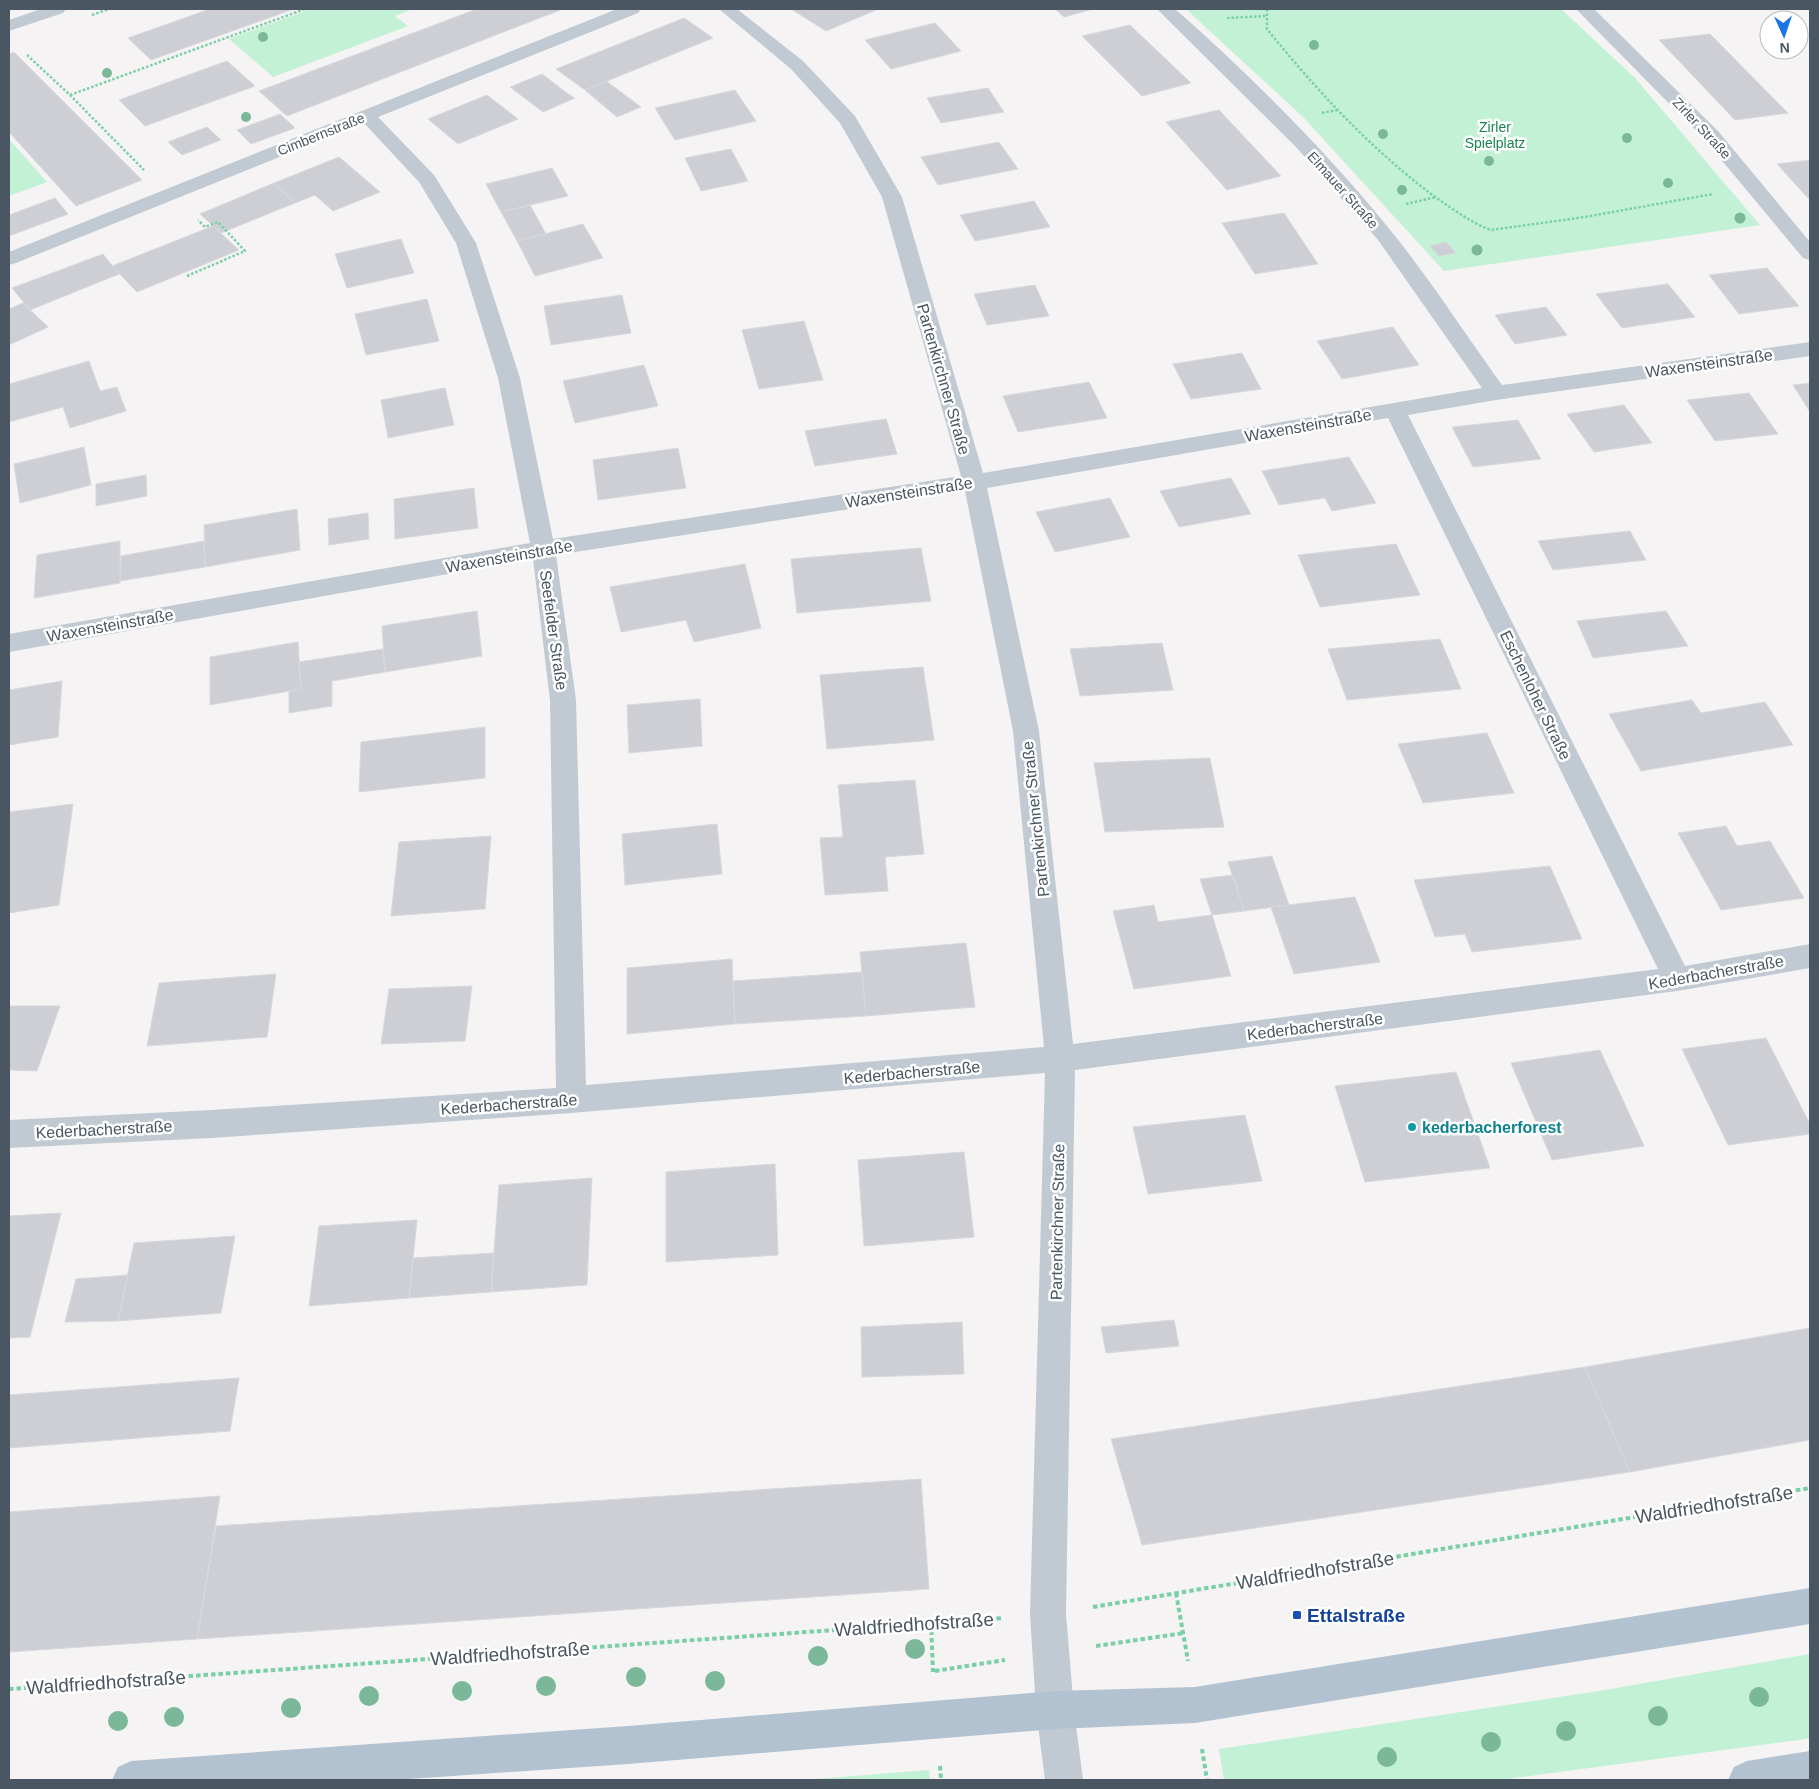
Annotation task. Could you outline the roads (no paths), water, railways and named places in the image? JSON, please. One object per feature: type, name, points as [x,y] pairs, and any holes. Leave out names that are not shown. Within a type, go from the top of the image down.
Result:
[{"type":"main road","points":[[130,1780],[628,1745],[1055,1710],[1195,1705],[1810,1606]]},
{"type":"main road","points":[[1747,1780],[1810,1770]]},
{"type":"street","points":[[9,26],[57,9]]},
{"type":"street","name":"Cimbernstraße","points":[[9,259],[632,9]]},
{"type":"street","name":"Partenkirchner Straße","points":[[727,9],[797,65],[848,120],[892,197],[974,482],[1026,731],[1060,1059],[1048,1614],[1055,1710]]},
{"type":"street","name":"Elmauer Straße","points":[[1165,9],[1188,28],[1273,114],[1367,214],[1385,236],[1496,393]]},
{"type":"street","name":"Zirler Straße","points":[[1584,9],[1711,135],[1810,254]]},
{"type":"street","name":"Seefelder Straße","points":[[367,116],[427,178],[466,243],[509,378],[543,549],[563,700],[571,1100]]},
{"type":"street","name":"Waxensteinstraße","points":[[9,643],[543,549],[974,482],[1496,393],[1810,349]]},
{"type":"street","name":"Eschenloher Straße","points":[[1395,410],[1677,980]]},
{"type":"street","name":"Kederbacherstraße","points":[[9,1134],[212,1124],[571,1100],[1060,1059],[1677,980],[1810,956]]},
{"type":"street","points":[[1055,1710],[1064,1780]]},
{"type":"place","name":"kederbacherforest","points":[[1412,1127]]},
{"type":"place","name":"Ettalstraße","points":[[1297,1615]]},
{"type":"park label","name":"Zirler Spielplatz","points":[[1495,136]]}]
